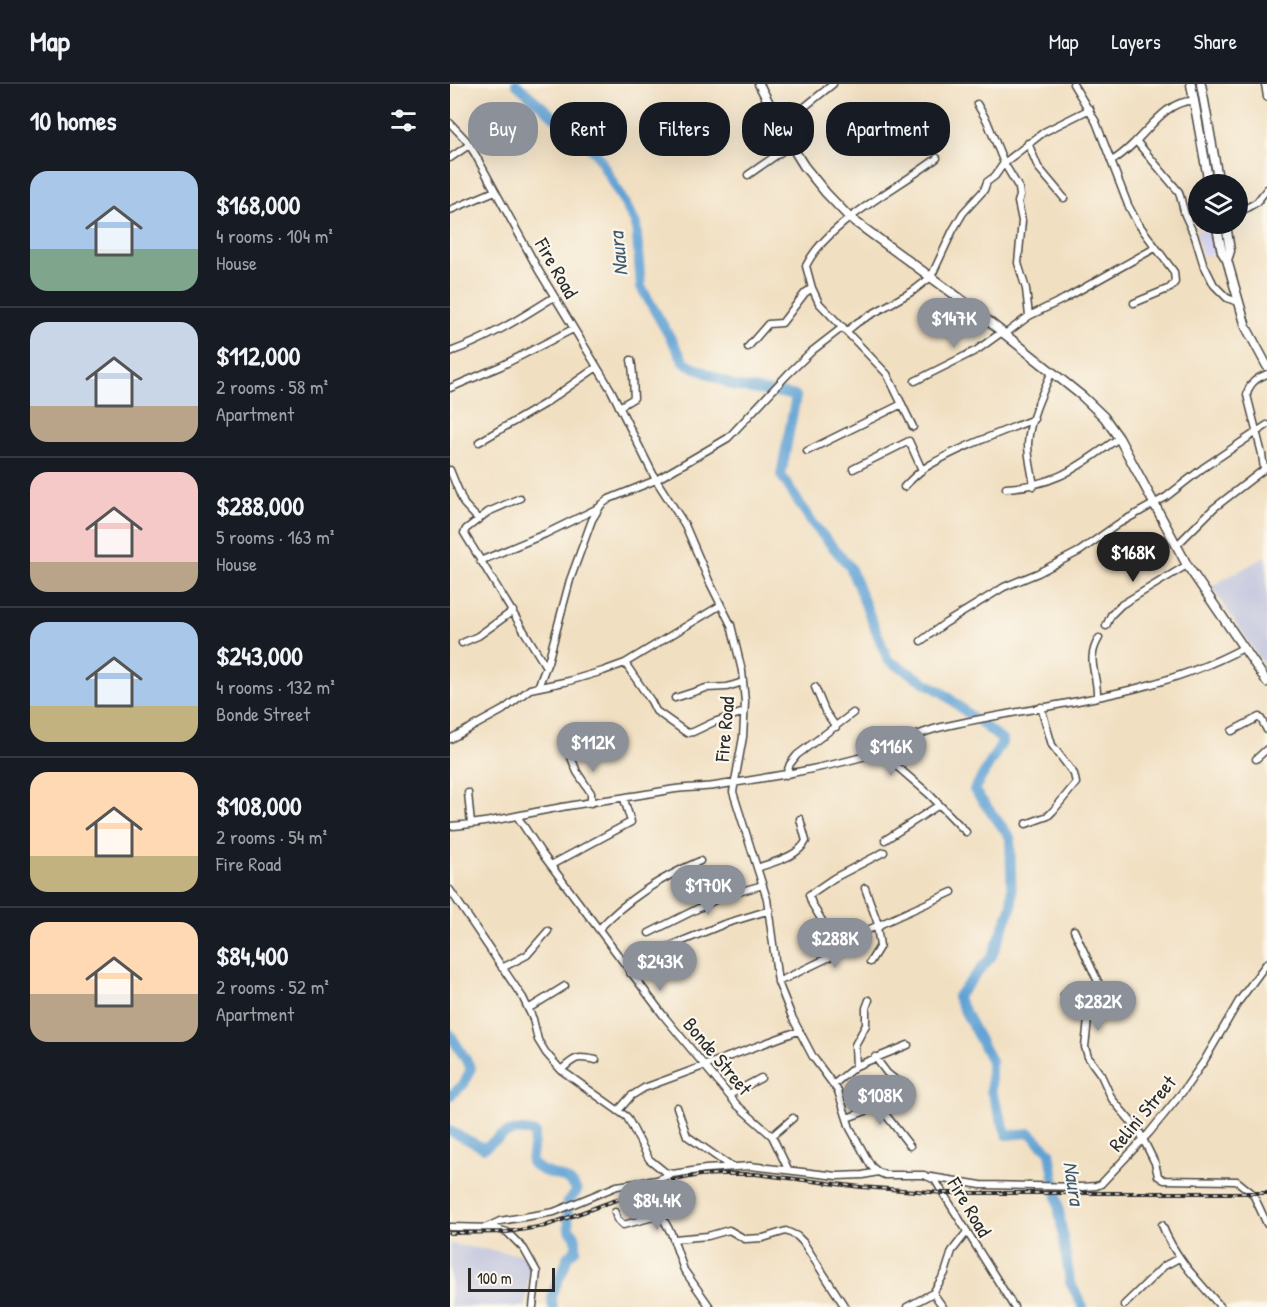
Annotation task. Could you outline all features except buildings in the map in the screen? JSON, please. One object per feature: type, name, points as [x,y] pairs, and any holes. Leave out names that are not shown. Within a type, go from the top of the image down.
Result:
[{"type":"street","points":[[759,84],[768,102]]},
{"type":"street","points":[[812,102],[833,84]]},
{"type":"street","points":[[1073,84],[1090,109],[1137,222],[1172,267],[1175,282],[1170,288],[1134,303]]},
{"type":"street","points":[[1191,84],[1207,174]]},
{"type":"street","points":[[1201,84],[1217,174]]},
{"type":"street","points":[[1265,84],[1267,98]]},
{"type":"street","points":[[1112,161],[1173,106],[1188,100],[1194,101]]},
{"type":"street","points":[[977,104],[987,121],[1004,163],[1019,189],[1018,202],[1022,221],[1017,263],[1026,290],[1029,316]]},
{"type":"street","points":[[480,561],[560,527],[599,507],[609,499],[656,480],[728,438],[812,351],[845,329],[919,287],[931,277],[963,213],[1004,163],[1044,132],[1090,109]]},
{"type":"street","name":"Fire Road","points":[[450,123],[468,144]]},
{"type":"street","points":[[1136,141],[1179,192],[1203,263],[1214,285],[1227,298],[1238,302]]},
{"type":"street","points":[[1028,143],[1038,167],[1064,198]]},
{"type":"street","points":[[450,158],[468,146]]},
{"type":"street","name":"Fire Road","points":[[475,156],[619,407],[656,480],[685,525],[731,625],[743,682],[744,712],[741,750],[733,792],[736,808],[770,910],[778,982],[798,1031],[843,1102],[847,1118],[863,1152],[878,1172],[893,1176],[931,1177],[944,1193],[966,1233],[1014,1307]]},
{"type":"street","points":[[748,175],[775,156]]},
{"type":"street","points":[[799,156],[819,185],[850,218],[1004,333],[1098,410],[1119,438],[1186,565],[1267,682]]},
{"type":"street","points":[[914,427],[887,374],[819,303],[812,288],[807,263],[850,218],[936,158]]},
{"type":"street","points":[[1248,207],[1257,202],[1267,189]]},
{"type":"street","points":[[450,210],[495,191]]},
{"type":"street","points":[[1218,234],[1246,327],[1267,366]]},
{"type":"street","points":[[1227,234],[1230,251],[1227,260]]},
{"type":"street","points":[[915,381],[977,350],[1029,316],[1155,248]]},
{"type":"street","points":[[748,347],[768,324],[782,323],[805,293],[812,288]]},
{"type":"street","points":[[450,352],[488,336],[554,297]]},
{"type":"street","points":[[450,388],[501,366],[573,329]]},
{"type":"street","points":[[619,407],[634,398],[632,384],[634,374],[631,360]]},
{"type":"street","points":[[479,442],[544,405],[597,368]]},
{"type":"street","points":[[1034,486],[1028,442],[1041,396],[1052,372]]},
{"type":"street","points":[[1176,546],[1204,517],[1265,468],[1247,395],[1248,388],[1258,378],[1267,374]]},
{"type":"street","points":[[807,451],[902,404]]},
{"type":"street","points":[[903,487],[922,470],[972,442],[1034,419]]},
{"type":"street","points":[[921,641],[1004,587],[1065,560],[1118,524],[1174,492],[1203,468],[1267,425]]},
{"type":"street","points":[[1006,488],[1034,486],[1065,474],[1119,438]]},
{"type":"street","points":[[853,469],[909,441],[922,470]]},
{"type":"street","points":[[450,470],[464,504],[478,519]]},
{"type":"street","points":[[520,498],[488,512],[464,533],[546,667]]},
{"type":"street","points":[[538,687],[546,667],[570,580],[599,507]]},
{"type":"street","points":[[1106,626],[1111,615],[1121,604],[1186,565]]},
{"type":"street","points":[[450,739],[503,711],[530,689],[569,681],[625,663],[721,605]]},
{"type":"street","points":[[462,644],[478,636],[513,611]]},
{"type":"street","points":[[1097,697],[1092,656],[1099,638]]},
{"type":"street","points":[[450,826],[676,789],[786,775],[879,751],[933,729],[1014,711],[1097,697],[1196,670],[1243,648]]},
{"type":"street","points":[[625,663],[656,711],[687,733],[744,712]]},
{"type":"street","points":[[675,698],[706,688],[727,687],[743,682]]},
{"type":"street","points":[[814,687],[825,711],[836,727]]},
{"type":"street","points":[[1026,824],[1053,812],[1076,783],[1074,774],[1052,745],[1041,708]]},
{"type":"street","points":[[786,775],[797,755],[853,713]]},
{"type":"street","points":[[1232,731],[1259,717],[1267,730]]},
{"type":"street","points":[[566,745],[577,772],[591,793],[591,803]]},
{"type":"street","points":[[1256,759],[1267,748]]},
{"type":"street","points":[[879,751],[924,789],[966,832]]},
{"type":"street","points":[[468,793],[471,824]]},
{"type":"street","points":[[551,865],[631,822],[624,799]]},
{"type":"street","points":[[885,840],[939,805]]},
{"type":"street","name":"Bonde Street","points":[[518,816],[630,973],[742,1110],[772,1136],[788,1169]]},
{"type":"street","points":[[757,868],[787,856],[803,846],[806,841],[800,819]]},
{"type":"street","points":[[836,954],[833,939],[812,904],[810,895],[828,881],[884,852]]},
{"type":"street","points":[[599,929],[635,896],[680,869],[700,861]]},
{"type":"street","points":[[649,933],[720,897],[763,885]]},
{"type":"street","points":[[865,888],[878,927],[880,946],[870,962]]},
{"type":"street","points":[[450,890],[528,1009],[542,1047],[561,1070],[630,1122],[650,1159],[660,1168],[672,1174]]},
{"type":"street","points":[[778,982],[836,954],[850,939],[952,892]]},
{"type":"street","points":[[630,973],[653,953],[724,924],[770,910]]},
{"type":"street","points":[[1074,930],[1105,997],[1105,1000],[1089,1015],[1085,1042],[1088,1057],[1101,1075],[1112,1099],[1137,1127],[1155,1162],[1158,1176],[1164,1180],[1237,1181],[1253,1194],[1267,1224]]},
{"type":"street","points":[[502,968],[527,955],[548,932]]},
{"type":"street","name":"Relini Street","points":[[931,1177],[981,1185],[1090,1187],[1101,1184],[1143,1139],[1198,1072],[1227,1021],[1267,963]]},
{"type":"street","points":[[528,1009],[565,986]]},
{"type":"street","points":[[1064,996],[1089,1015]]},
{"type":"street","points":[[856,1066],[855,1045],[866,1025],[866,1008],[869,1000]]},
{"type":"street","points":[[618,1111],[636,1093],[704,1065],[798,1031]]},
{"type":"street","points":[[833,1085],[856,1066],[908,1045]]},
{"type":"street","points":[[875,1057],[887,1073],[897,1081]]},
{"type":"street","points":[[561,1070],[575,1058],[596,1060]]},
{"type":"street","points":[[729,1095],[761,1078]]},
{"type":"street","points":[[847,1118],[879,1106],[910,1146]]},
{"type":"street","points":[[676,1107],[687,1136],[730,1167]]},
{"type":"street","points":[[772,1136],[793,1118]]},
{"type":"street","points":[[485,1228],[500,1221],[554,1212],[617,1186],[651,1182],[672,1174],[730,1167],[788,1169],[837,1176],[863,1176],[878,1172]]},
{"type":"street","points":[[651,1182],[684,1270],[710,1307]]},
{"type":"street","points":[[615,1212],[617,1220],[623,1225],[662,1215]]},
{"type":"street","points":[[1162,1225],[1168,1241],[1179,1258],[1221,1307]]},
{"type":"street","points":[[450,1227],[485,1228],[507,1232],[531,1258],[537,1272],[533,1307]]},
{"type":"street","points":[[674,1239],[692,1239],[729,1230],[745,1239],[763,1238],[786,1231],[798,1236],[803,1242],[845,1307]]},
{"type":"street","points":[[907,1307],[933,1293],[945,1273],[952,1251],[966,1233]]},
{"type":"street","points":[[1124,1305],[1164,1266],[1179,1258]]},
{"type":"street","points":[[933,1293],[943,1307]]},
{"type":"shaded area","points":[[1197,234],[1213,234],[1216,251],[1208,255],[1202,254]]},
{"type":"shaded area","points":[[1267,556],[1267,670],[1211,586]]},
{"type":"shaded area","points":[[450,1244],[531,1256],[525,1307],[450,1307]]},
{"type":"waterway","name":"Naura","points":[[516,84],[597,154],[636,224],[641,287],[685,363],[734,386],[770,392]]},
{"type":"waterway","points":[[775,392],[796,396],[781,475],[813,524],[850,567],[888,660],[943,693],[971,716]]},
{"type":"waterway","points":[[981,723],[1003,741],[974,790],[1010,837],[1012,906],[992,956],[957,997],[991,1061],[991,1091],[1007,1135],[1030,1133],[1050,1152],[1070,1282],[1083,1307]]},
{"type":"waterway","points":[[450,1034],[471,1068],[464,1084],[450,1096]]},
{"type":"waterway","points":[[450,1131],[484,1148],[502,1135],[513,1131],[535,1133],[531,1162],[542,1170],[568,1180],[577,1191],[567,1203],[569,1230],[575,1235],[576,1249],[567,1257],[553,1294],[553,1307]]},
{"type":"railway","points":[[450,1233],[507,1232],[545,1226],[665,1182],[700,1175],[755,1174],[861,1187],[944,1193],[1267,1193]]}]
